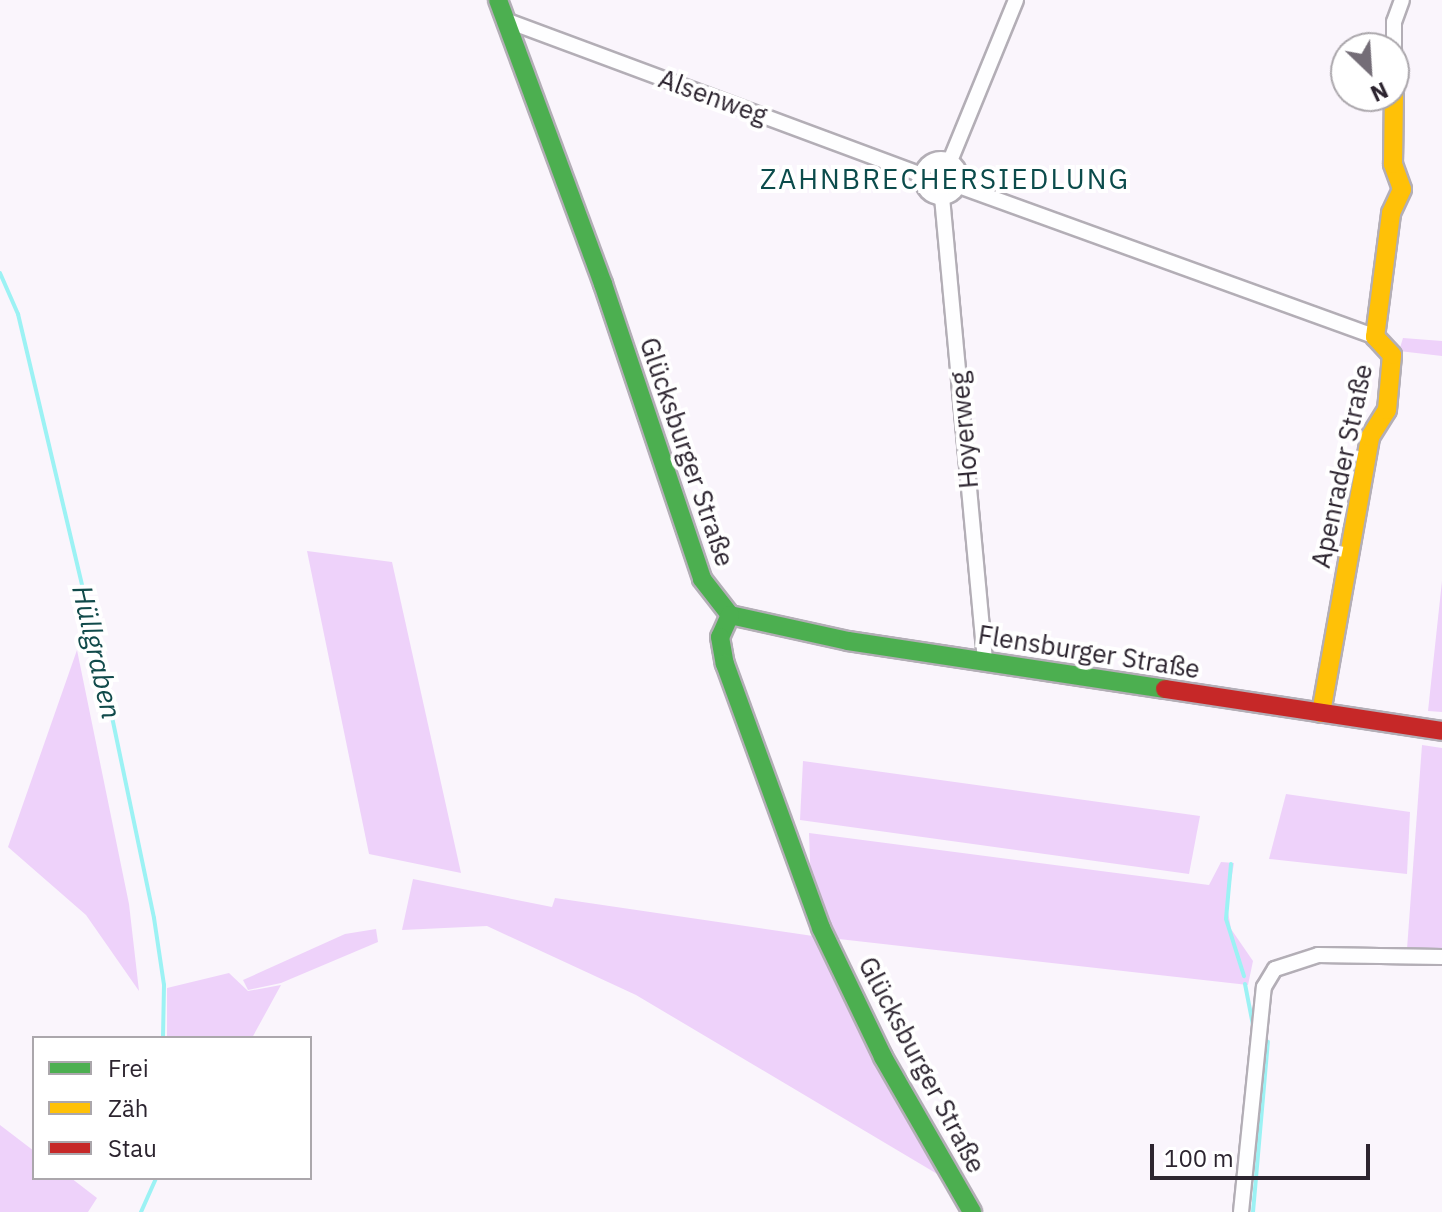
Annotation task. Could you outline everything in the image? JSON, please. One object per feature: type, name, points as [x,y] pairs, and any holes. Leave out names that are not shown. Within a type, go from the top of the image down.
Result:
[{"type":"street","points":[[950,161],[1016,0]]},
{"type":"street","points":[[1394,32],[1394,22],[1402,0]]},
{"type":"street","name":"Alsenweg","points":[[501,6],[922,175],[926,191],[942,197]]},
{"type":"street","name":"Glücksburger Straße","points":[[501,6],[603,284],[702,579],[730,615],[720,637],[725,664],[815,915],[883,1057],[972,1212]]},
{"type":"street","name":"Apenrader Straße","points":[[1321,713],[1370,437],[1387,410],[1392,355],[1375,337],[1391,213],[1402,189],[1393,164],[1394,112]]},
{"type":"street","points":[[922,175],[932,160],[950,161],[960,174],[959,186]]},
{"type":"street","points":[[959,186],[1375,337]]},
{"type":"street","points":[[942,197],[959,186]]},
{"type":"street","name":"Hoyerweg","points":[[942,197],[985,662]]},
{"type":"street","name":"Flensburger Straße","points":[[730,615],[985,662],[1442,731]]},
{"type":"street","points":[[1241,1212],[1264,987],[1275,969],[1318,955],[1442,957]]},
{"type":"shaded area","points":[[1403,338],[1442,341],[1442,356],[1399,351]]},
{"type":"shaded area","points":[[307,551],[392,562],[461,873],[369,854]]},
{"type":"shaded area","points":[[1442,581],[1442,712],[1428,711]]},
{"type":"shaded area","points":[[77,650],[129,904],[139,991],[86,915],[8,847]]},
{"type":"shaded area","points":[[1422,745],[1442,748],[1442,951],[1407,949]]},
{"type":"shaded area","points":[[803,761],[1200,816],[1189,874],[800,820]]},
{"type":"shaded area","points":[[1286,794],[1410,812],[1407,874],[1269,859]]},
{"type":"shaded area","points":[[809,833],[1209,885],[1221,862],[1234,863],[1227,906],[1231,929],[1253,961],[1248,985],[830,938],[811,887]]},
{"type":"shaded area","points":[[413,879],[552,907],[555,898],[813,936],[944,1178],[636,995],[487,926],[402,930]]},
{"type":"shaded area","points":[[376,929],[378,942],[281,983],[248,990],[243,980],[345,934]]},
{"type":"shaded area","points":[[229,973],[248,991],[281,985],[253,1036],[167,1036],[167,988]]},
{"type":"shaded area","points":[[0,1125],[32,1149],[32,1180],[74,1180],[97,1198],[88,1212],[0,1212]]},
{"type":"waterway","name":"Hüllgraben","points":[[0,273],[18,314],[102,669],[154,918],[164,985],[163,1036]]},
{"type":"waterway","points":[[1231,864],[1226,919],[1244,976]]},
{"type":"waterway","points":[[1245,984],[1253,1025]]},
{"type":"waterway","points":[[1253,1212],[1268,1042]]},
{"type":"waterway","name":"Hüllgraben","points":[[141,1212],[155,1180]]},
{"type":"traffic: fast","points":[[498,0],[603,284],[702,579],[730,615],[848,641],[1165,689]]},
{"type":"traffic: fast","points":[[730,615],[720,637],[725,664],[821,928],[883,1057],[972,1212]]},
{"type":"traffic: slow","points":[[1321,713],[1370,437],[1387,410],[1392,355],[1375,337],[1391,213],[1402,189],[1393,164],[1394,112]]},
{"type":"traffic: jam","points":[[1165,689],[1442,731]]},
{"type":"district","name":"ZAHNBRECHERSIEDLUNG","points":[[945,179]]}]
